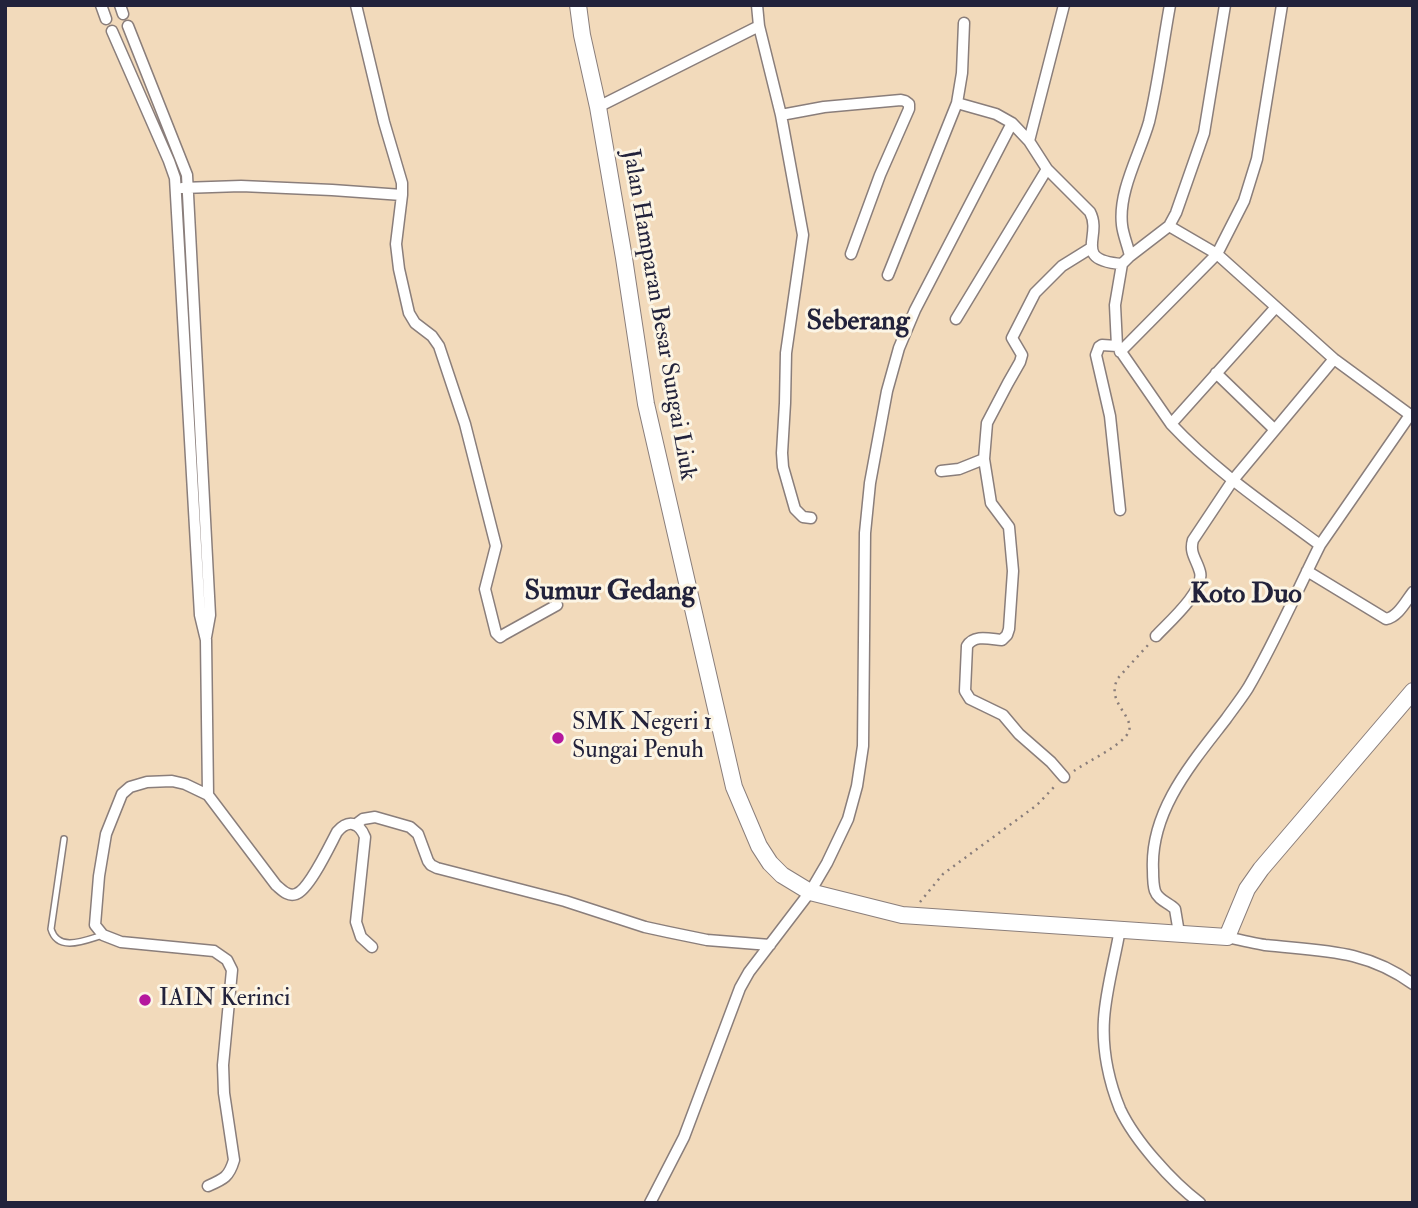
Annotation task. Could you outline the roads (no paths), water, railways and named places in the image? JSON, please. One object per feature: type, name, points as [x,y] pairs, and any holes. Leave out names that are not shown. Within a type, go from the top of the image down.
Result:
[{"type":"street","points":[[101,5],[106,19]]},
{"type":"street","points":[[356,5],[384,122],[402,183],[396,244],[409,313],[415,323],[432,336],[439,346],[465,424],[496,546],[485,589],[496,634],[500,637],[557,605]]},
{"type":"street","name":"Jalan Hamparan Besar Sungai Liuk","points":[[578,5],[624,258],[646,404],[734,787],[759,846],[770,863],[782,875],[810,892],[901,915],[1227,937]]},
{"type":"street","points":[[757,5],[759,26],[781,115],[803,236],[786,353],[783,467],[795,509],[803,517],[811,518]]},
{"type":"street","points":[[1029,141],[1064,5]]},
{"type":"street","points":[[1170,5],[1149,120],[1124,198],[1122,226],[1126,260],[1115,305],[1113,347],[1171,425],[1195,450],[1320,545]]},
{"type":"street","points":[[957,103],[996,114],[1012,123],[1029,141],[1047,169],[1090,212],[1093,218],[1091,247],[1097,257],[1103,261],[1126,260],[1169,226],[1175,213],[1205,133],[1225,5]]},
{"type":"street","points":[[1119,510],[1110,416],[1097,350],[1113,347],[1217,254],[1244,201],[1257,159],[1282,5]]},
{"type":"street","points":[[888,275],[957,103],[962,74],[964,23]]},
{"type":"street","points":[[128,26],[187,175],[210,615],[206,640],[208,795]]},
{"type":"street","points":[[598,107],[759,26]]},
{"type":"street","points":[[112,31],[169,162],[176,188],[200,615],[206,640]]},
{"type":"street","points":[[781,115],[824,107],[901,100],[909,104],[851,254]]},
{"type":"street","points":[[650,1203],[690,1124],[740,988],[749,972],[810,892],[848,819],[858,786],[863,746],[864,533],[887,391],[899,348],[915,310],[1012,123]]},
{"type":"street","points":[[957,319],[1047,169]]},
{"type":"street","points":[[176,188],[250,186],[402,195]]},
{"type":"street","points":[[1169,226],[1217,254],[1334,359],[1412,416],[1320,545],[1275,639],[1246,691],[1171,796],[1155,840],[1152,859],[1155,890],[1160,898],[1175,909],[1179,933]]},
{"type":"street","points":[[1064,777],[1003,715],[970,699],[965,691],[967,646],[977,638],[1002,640],[1007,635],[1010,617],[1013,571],[1009,527],[991,503],[984,459],[987,424],[1022,355],[1012,338],[1035,293],[1062,266],[1091,247]]},
{"type":"street","points":[[1171,425],[1276,307]]},
{"type":"street","points":[[1156,636],[1183,607],[1201,580],[1191,548],[1193,540],[1233,480],[1334,359]]},
{"type":"street","points":[[1216,373],[1275,429]]},
{"type":"street","points":[[941,471],[959,469],[984,459]]},
{"type":"street","points":[[1307,572],[1386,619],[1391,619],[1413,592]]},
{"type":"street","points":[[1413,691],[1261,869],[1247,889],[1227,937],[1361,957],[1382,965],[1413,984]]},
{"type":"street","points":[[208,1186],[226,1178],[234,1160],[224,1093],[223,1065],[232,970],[227,960],[214,951],[121,942],[103,935],[95,925],[106,834],[122,794],[130,787],[147,782],[172,781],[208,795],[276,885],[290,895],[303,890],[342,826],[348,823],[362,829],[365,837],[356,922],[361,937],[372,947]]},
{"type":"street","points":[[355,825],[363,819],[375,817],[410,827],[418,834],[428,862],[437,868],[565,901],[657,930],[708,940],[770,945]]},
{"type":"street","points":[[1120,929],[1104,1020],[1105,1051],[1111,1081],[1121,1110],[1137,1137],[1200,1203]]},
{"type":"lane","points":[[64,839],[52,934],[57,940],[70,944],[103,935]]},
{"type":"place","name":"SMK Negeri 1 Sungai Penuh","points":[[558,738]]},
{"type":"place","name":"IAIN Kerinci","points":[[145,1000]]},
{"type":"district","name":"Seberang","points":[[858,323]]},
{"type":"district","name":"Sumur Gedang","points":[[610,593]]},
{"type":"district","name":"Koto Duo","points":[[1246,596]]}]
